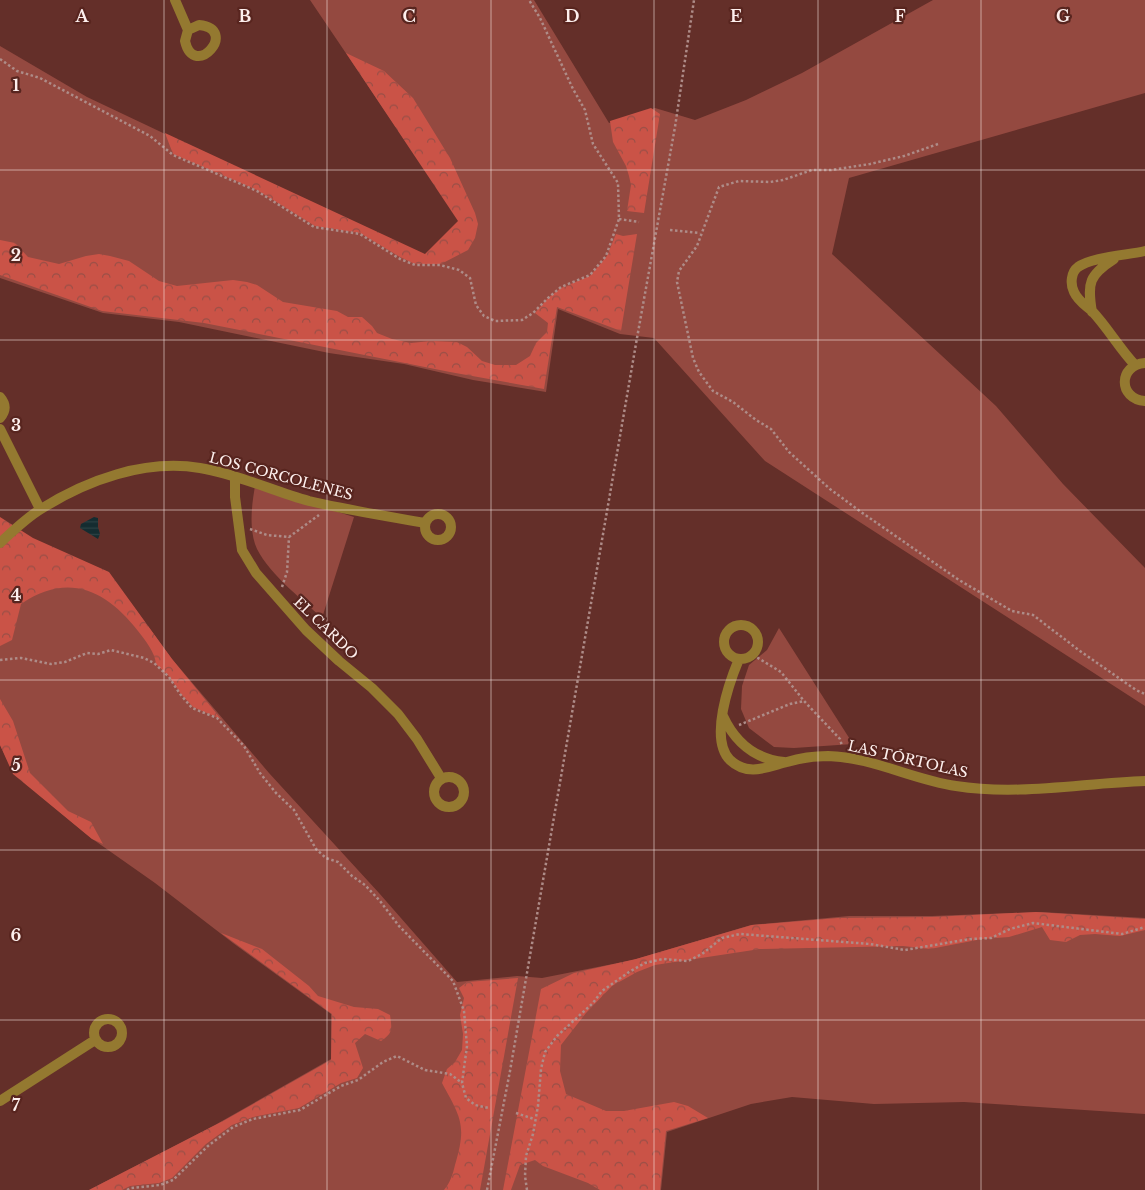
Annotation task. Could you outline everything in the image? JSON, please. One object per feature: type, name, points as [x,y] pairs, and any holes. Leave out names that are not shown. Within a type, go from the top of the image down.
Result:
[{"type":"street","points":[[175,0],[188,30]]},
{"type":"street","points":[[1145,251],[1090,261],[1077,268],[1073,273],[1072,283],[1073,291],[1080,302],[1092,312],[1140,364],[1126,375],[1125,385],[1128,393],[1133,398],[1145,401]]},
{"type":"street","points":[[1092,312],[1089,295],[1090,283],[1099,268],[1117,256]]},
{"type":"street","points":[[0,397],[4,402],[5,408],[0,418]]},
{"type":"street","points":[[0,429],[40,510]]},
{"type":"street","name":"LOS CORCOLENES","points":[[0,543],[40,510],[86,485],[127,472],[162,466],[199,468],[336,507],[425,523]]},
{"type":"street","name":"EL CARDO","points":[[235,477],[235,497],[242,550],[256,573],[306,630],[339,661],[372,688],[398,714],[417,739],[441,778]]},
{"type":"street","points":[[737,625],[748,626],[757,634],[758,645],[753,655],[748,658],[739,659],[728,653],[724,643],[727,632],[737,625]]},
{"type":"street","name":"LAS TÓRTOLAS","points":[[739,659],[727,694],[720,735],[724,753],[734,763],[751,770],[766,769],[785,762],[810,757],[844,757],[937,783],[980,789],[1028,789],[1145,781]]},
{"type":"street","name":"LAS TÓRTOLAS","points":[[723,716],[729,728],[750,751],[769,760],[785,762]]},
{"type":"street","points":[[0,1100],[95,1040]]},
{"type":"path","points":[[0,59],[17,71],[40,78],[150,136],[173,155],[257,191],[314,227],[360,234],[400,259],[415,265],[440,265],[459,270],[470,278],[476,305],[484,316],[495,322],[522,320],[533,314],[561,287],[590,275],[606,256],[619,219],[618,183],[593,144],[585,110],[573,89],[540,18],[529,0]]},
{"type":"path","points":[[487,1190],[512,1062],[675,127],[694,0]]},
{"type":"path","points":[[938,144],[904,156],[870,164],[831,170],[812,170],[783,180],[770,182],[758,180],[739,181],[719,187],[697,246],[679,271],[678,282],[693,358],[699,372],[712,392],[733,402],[771,429],[789,452],[830,489],[974,588],[1012,611],[1033,614],[1080,651],[1136,690],[1145,694]]},
{"type":"path","points":[[619,219],[639,222]]},
{"type":"path","points":[[670,230],[701,233]]},
{"type":"path","points":[[238,523],[247,529],[267,534],[289,536],[319,515],[336,507]]},
{"type":"path","points":[[277,599],[288,572],[289,536]]},
{"type":"path","points":[[0,660],[20,658],[52,664],[65,662],[87,653],[98,654],[111,650],[144,658],[154,663],[169,677],[192,708],[217,718],[244,746],[260,773],[276,793],[294,810],[316,849],[326,858],[338,862],[365,886],[380,901],[399,926],[453,982],[464,1011],[466,1046],[462,1082],[466,1098],[475,1106],[488,1108]]},
{"type":"path","points":[[753,655],[780,672],[840,739],[844,757]]},
{"type":"path","points":[[729,728],[790,704],[804,701]]},
{"type":"path","points":[[527,1190],[525,1176],[526,1156],[533,1134],[545,1052],[558,1036],[593,1003],[602,991],[613,982],[645,963],[663,958],[688,961],[702,954],[722,938],[740,934],[870,944],[905,950],[970,939],[991,938],[1010,929],[1034,923],[1122,934],[1145,927]]},
{"type":"path","points":[[127,1190],[160,1185],[173,1180],[208,1146],[233,1127],[253,1119],[300,1110],[341,1086],[358,1080],[383,1062],[397,1056],[425,1070],[450,1074],[462,1082]]},
{"type":"path","points":[[516,1113],[534,1120]]},
{"type":"shaded area","points":[[310,0],[534,0],[609,123],[655,108],[695,120],[746,100],[802,73],[933,0],[1145,0],[1145,93],[849,178],[832,254],[996,406],[1063,484],[1145,568],[1145,706],[765,461],[654,338],[620,334],[558,309],[546,392],[473,380],[404,364],[329,353],[179,322],[103,313],[0,278],[0,46],[87,97],[427,256],[460,222]]},
{"type":"shaded area","points":[[255,486],[354,517],[322,618],[284,584],[266,564],[260,554],[255,544],[252,529],[252,507]]},
{"type":"shaded area","points":[[0,520],[30,538],[108,572],[172,659],[269,773],[379,893],[457,982],[517,976],[542,978],[633,960],[751,925],[849,916],[932,916],[1041,912],[1145,918],[1145,1114],[964,1102],[874,1104],[792,1097],[751,1104],[667,1132],[661,1190],[89,1190],[215,1125],[331,1059],[331,1014],[233,943],[155,883],[91,838],[14,774],[0,745]]},
{"type":"shaded area","points":[[779,628],[853,744],[794,748],[774,747],[749,728],[741,709],[742,686],[749,665],[767,650]]},
{"type":"green space","points":[[346,53],[384,71],[413,98],[450,158],[475,213],[478,224],[475,238],[468,250],[441,264],[415,264],[360,233],[315,226],[257,190],[173,154],[165,133],[425,254],[458,221]]},
{"type":"green space","points":[[651,108],[660,114],[644,213],[627,211],[631,185],[626,166],[613,142],[610,121]]},
{"type":"green space","points":[[616,234],[623,236],[637,234],[621,331],[557,307],[544,389],[204,323],[102,311],[0,275],[0,240],[15,243],[28,257],[59,264],[99,254],[129,261],[159,281],[177,286],[233,280],[247,282],[257,285],[283,302],[337,311],[348,317],[362,317],[377,333],[392,339],[411,343],[431,341],[457,342],[467,347],[482,361],[495,365],[516,365],[530,356],[536,343],[547,332],[548,323],[535,313],[548,298],[561,288],[590,276],[607,256]]},
{"type":"green space","points":[[0,517],[33,538],[109,572],[172,659],[221,719],[193,707],[181,694],[169,676],[156,664],[149,646],[126,617],[113,605],[85,590],[55,589],[38,594],[21,604],[12,640],[0,646]]},
{"type":"green space","points":[[0,699],[13,721],[30,773],[68,811],[91,822],[103,844],[92,839],[13,774],[0,745]]},
{"type":"green space","points":[[1036,912],[1145,919],[1145,930],[1120,936],[1080,935],[1066,942],[1050,940],[1042,927],[1009,937],[982,939],[930,949],[903,946],[760,949],[655,965],[637,972],[612,986],[586,1013],[561,1045],[560,1071],[566,1094],[606,1111],[624,1111],[674,1102],[688,1106],[708,1118],[666,1131],[660,1190],[600,1190],[588,1183],[543,1166],[535,1160],[520,1165],[511,1190],[503,1190],[541,989],[574,973],[636,959],[752,925],[838,918],[932,917]]},
{"type":"green space","points":[[221,933],[262,949],[309,986],[318,996],[354,1007],[378,1009],[390,1015],[390,1033],[381,1041],[365,1034],[355,1043],[363,1068],[357,1078],[341,1083],[299,1108],[253,1117],[232,1125],[206,1144],[172,1178],[159,1183],[130,1186],[122,1190],[89,1190],[225,1120],[331,1060],[332,1014]]},
{"type":"green space","points":[[518,978],[480,1190],[444,1190],[452,1175],[461,1140],[458,1114],[442,1083],[447,1069],[455,1062],[462,1050],[463,1034],[460,1015],[464,998],[459,988],[467,982]]},
{"type":"water","points":[[94,517],[98,518],[100,534],[98,539],[80,528],[81,524]]}]
